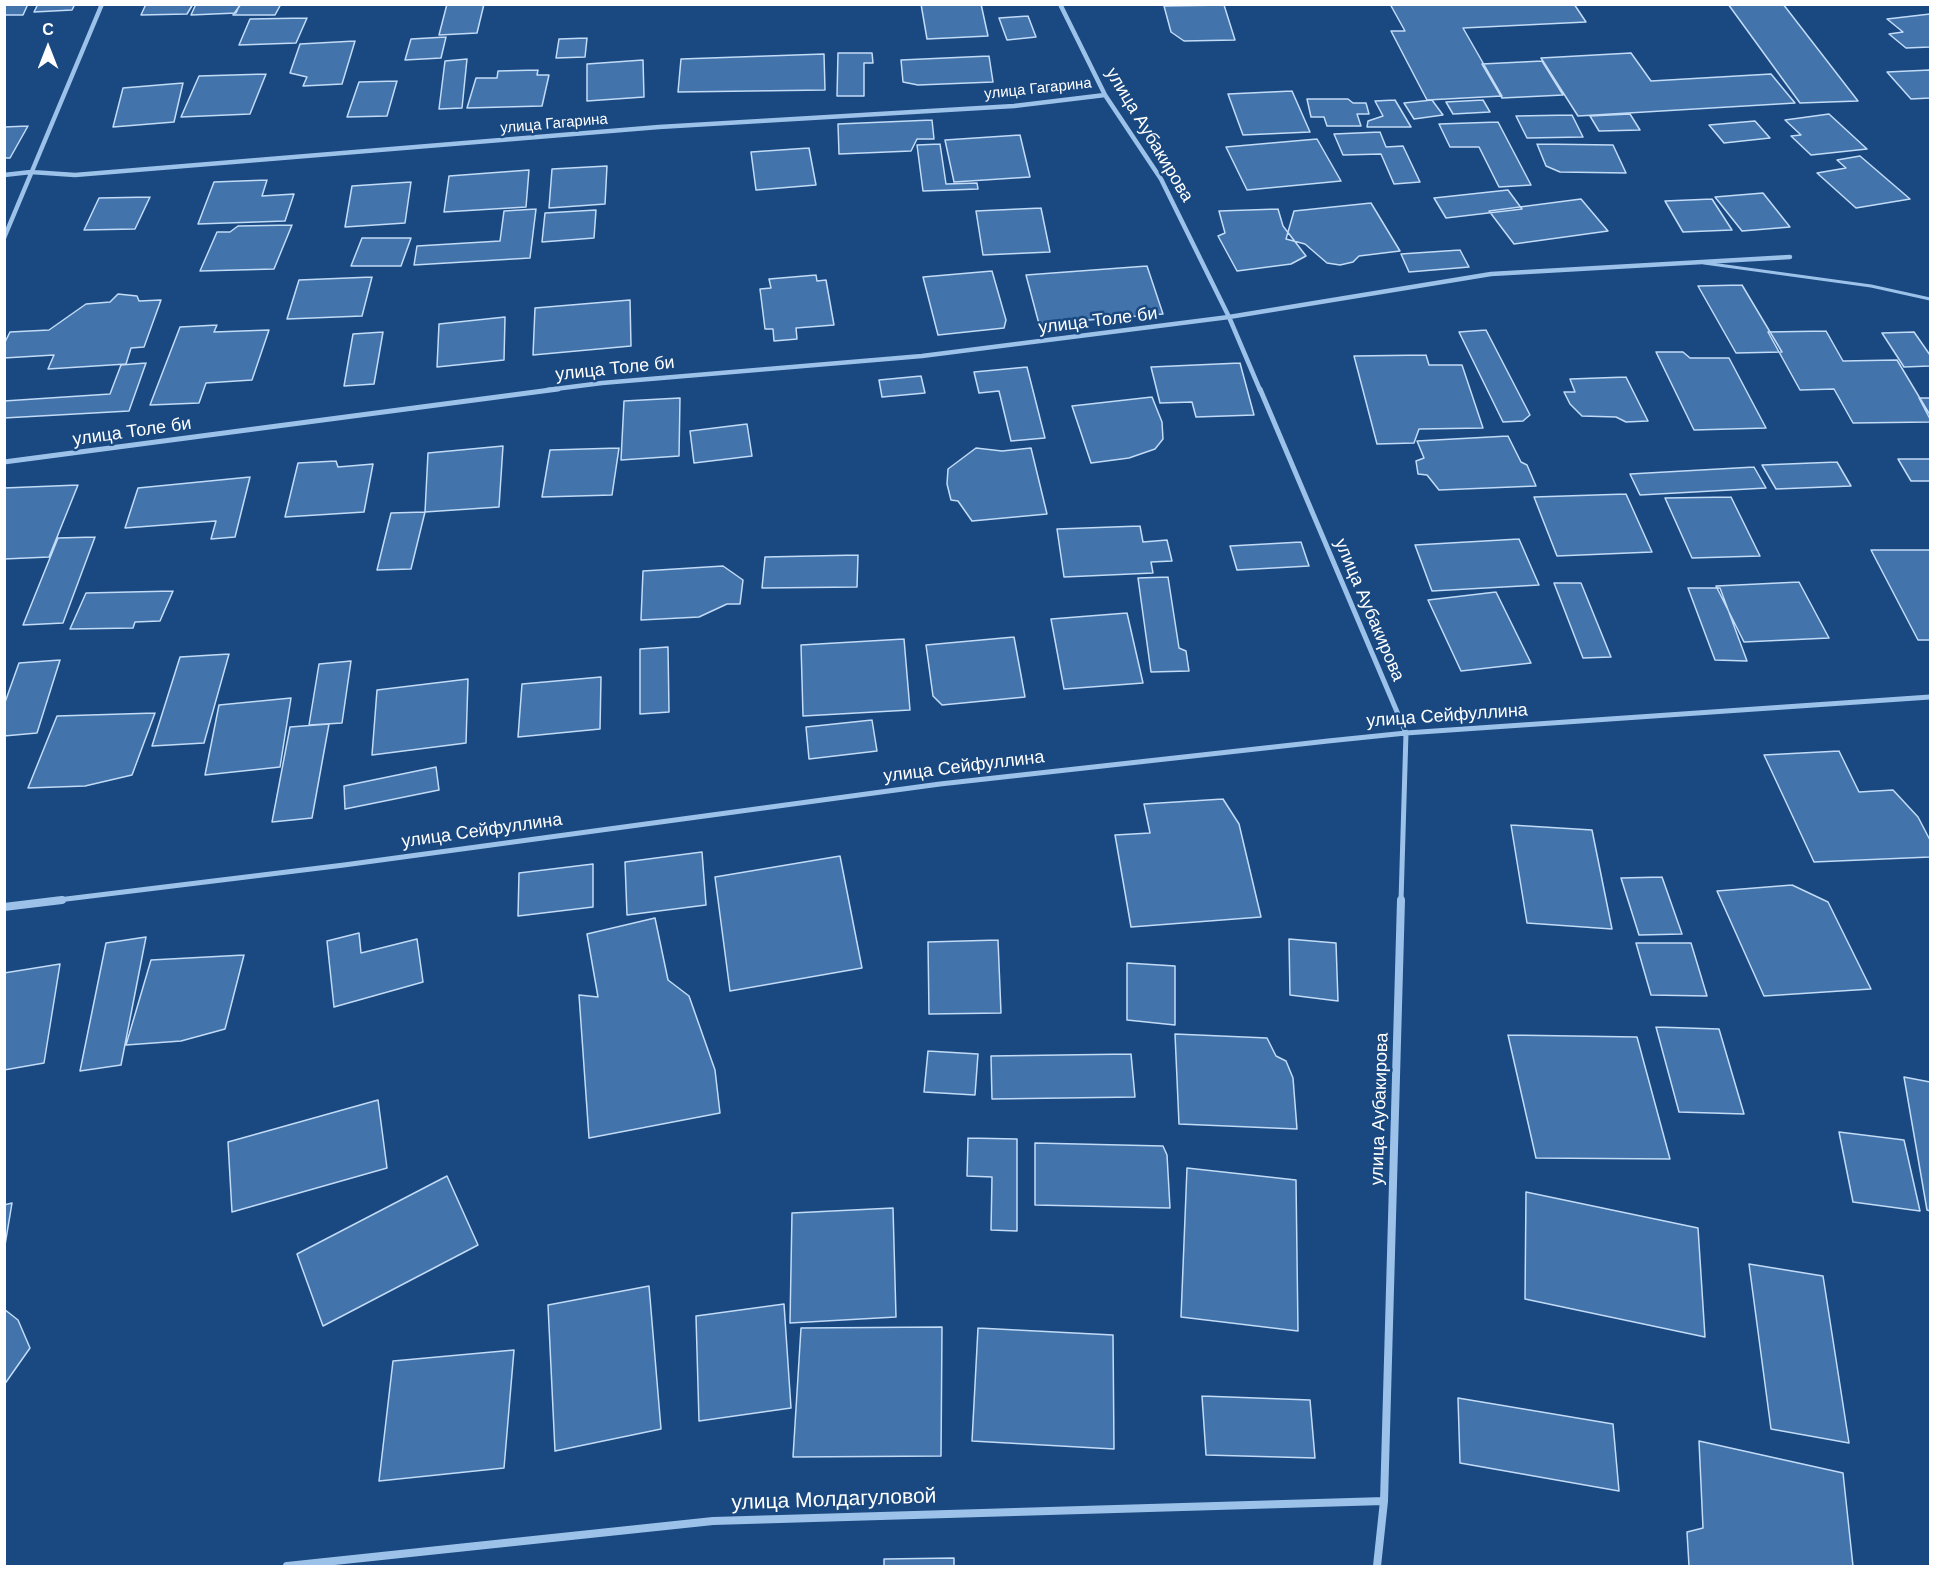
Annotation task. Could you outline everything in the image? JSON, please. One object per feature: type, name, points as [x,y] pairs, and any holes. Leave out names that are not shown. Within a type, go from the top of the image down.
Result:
[{"type":"street","points":[[4,238],[102,4]]},
{"type":"street","name":"улица Аубакирова","points":[[1060,4],[1106,95],[1161,179],[1229,318],[1406,733],[1384,1501],[1377,1566]]},
{"type":"street","name":"улица Гагарина","points":[[4,175],[31,172],[87,174],[658,127],[1014,106],[1106,95]]},
{"type":"street","name":"улица Толе би","points":[[4,462],[602,383],[922,356],[1229,318],[1491,274],[1790,256]]},
{"type":"street","name":"улица Сейфуллина","points":[[4,907],[344,865],[940,784],[1406,733],[1930,697]]},
{"type":"street","name":"улица Молдагуловой","points":[[287,1566],[713,1521],[1384,1501]]},
{"type":"lane","points":[[1699,263],[1871,286],[1930,299]]},
{"type":"building","points":[[4,4],[28,4],[23,15],[4,15]]},
{"type":"building","points":[[38,4],[75,4],[72,10],[34,12]]},
{"type":"building","points":[[146,4],[193,4],[187,14],[141,15]]},
{"type":"building","points":[[196,4],[240,4],[236,13],[191,15]]},
{"type":"building","points":[[241,4],[281,4],[275,15],[233,15]]},
{"type":"building","points":[[447,4],[484,4],[477,33],[439,35]]},
{"type":"building","points":[[921,4],[981,4],[988,36],[927,39]]},
{"type":"building","points":[[1390,4],[1574,4],[1586,22],[1463,28],[1502,96],[1427,100],[1391,31],[1405,31]]},
{"type":"building","points":[[1728,4],[1783,4],[1858,101],[1800,103]]},
{"type":"building","points":[[1224,5],[1235,40],[1184,41],[1171,32],[1164,6]]},
{"type":"building","points":[[1930,14],[1930,47],[1906,48],[1889,34],[1903,32],[1887,19]]},
{"type":"building","points":[[1028,16],[1036,37],[1007,40],[999,18]]},
{"type":"building","points":[[307,18],[296,43],[239,45],[250,19]]},
{"type":"building","points":[[446,37],[441,58],[405,60],[411,39]]},
{"type":"building","points":[[587,38],[585,57],[556,58],[559,39]]},
{"type":"building","points":[[355,41],[342,84],[303,86],[307,77],[290,73],[300,44]]},
{"type":"building","points":[[838,53],[872,53],[873,63],[864,63],[864,96],[837,96]]},
{"type":"building","points":[[1631,53],[1651,81],[1771,74],[1795,103],[1578,116],[1541,58]]},
{"type":"building","points":[[824,54],[825,90],[678,92],[681,59]]},
{"type":"building","points":[[989,56],[993,82],[918,85],[903,82],[901,60]]},
{"type":"building","points":[[467,59],[462,108],[439,109],[445,61]]},
{"type":"building","points":[[643,60],[644,97],[587,101],[587,64]]},
{"type":"building","points":[[1542,61],[1563,95],[1502,98],[1482,64]]},
{"type":"building","points":[[538,70],[537,75],[549,75],[542,106],[467,108],[476,78],[497,78],[498,71]]},
{"type":"building","points":[[1930,70],[1930,98],[1911,99],[1887,72]]},
{"type":"building","points":[[266,74],[250,114],[181,117],[199,76]]},
{"type":"building","points":[[397,81],[387,116],[347,117],[359,82]]},
{"type":"building","points":[[183,83],[174,122],[113,127],[123,88]]},
{"type":"building","points":[[1292,91],[1310,132],[1243,135],[1228,94]]},
{"type":"building","points":[[1307,99],[1348,99],[1353,103],[1366,103],[1369,114],[1357,114],[1361,126],[1327,126],[1324,117],[1311,117]]},
{"type":"building","points":[[1395,100],[1411,127],[1367,127],[1368,121],[1383,116],[1375,101]]},
{"type":"building","points":[[1432,100],[1443,115],[1414,119],[1404,103]]},
{"type":"building","points":[[1483,100],[1490,112],[1453,114],[1446,102]]},
{"type":"building","points":[[1630,114],[1640,130],[1599,131],[1590,116]]},
{"type":"building","points":[[1829,114],[1867,149],[1811,155],[1791,136],[1801,135],[1785,120]]},
{"type":"building","points":[[1572,115],[1583,137],[1527,138],[1516,116]]},
{"type":"building","points":[[932,120],[934,139],[917,139],[911,151],[839,154],[838,124]]},
{"type":"building","points":[[1755,121],[1770,138],[1724,143],[1709,125]]},
{"type":"building","points":[[1498,122],[1531,185],[1499,187],[1479,147],[1450,147],[1439,124]]},
{"type":"building","points":[[28,126],[10,158],[4,158],[4,127]]},
{"type":"building","points":[[1380,132],[1386,147],[1403,146],[1420,182],[1394,184],[1381,154],[1343,155],[1334,134]]},
{"type":"building","points":[[1020,135],[1030,177],[954,182],[945,140]]},
{"type":"building","points":[[1317,139],[1341,181],[1247,190],[1226,147]]},
{"type":"building","points":[[940,144],[946,184],[977,183],[978,189],[923,191],[917,145]]},
{"type":"building","points":[[1537,144],[1613,145],[1626,173],[1560,172],[1546,166]]},
{"type":"building","points":[[809,148],[816,185],[756,190],[751,152]]},
{"type":"building","points":[[1860,156],[1910,199],[1856,208],[1817,173],[1846,168],[1837,160]]},
{"type":"building","points":[[607,166],[605,204],[549,208],[552,169]]},
{"type":"building","points":[[529,170],[526,207],[444,212],[449,176]]},
{"type":"building","points":[[267,180],[262,196],[294,194],[285,221],[198,224],[214,182]]},
{"type":"building","points":[[411,182],[405,223],[345,227],[352,186]]},
{"type":"building","points":[[1508,190],[1522,209],[1446,218],[1434,198]]},
{"type":"building","points":[[1763,193],[1790,227],[1742,231],[1715,197]]},
{"type":"building","points":[[150,197],[135,229],[84,230],[99,198]]},
{"type":"building","points":[[1581,199],[1608,231],[1514,244],[1489,211]]},
{"type":"building","points":[[1712,199],[1732,230],[1683,232],[1665,201]]},
{"type":"building","points":[[1371,203],[1400,251],[1359,256],[1353,262],[1340,265],[1327,263],[1305,244],[1286,239],[1294,211]]},
{"type":"building","points":[[1041,208],[1050,252],[983,255],[976,211]]},
{"type":"building","points":[[536,209],[530,258],[414,265],[417,246],[500,241],[504,211]]},
{"type":"building","points":[[1278,209],[1283,226],[1306,256],[1291,264],[1237,271],[1218,236],[1225,233],[1219,211]]},
{"type":"building","points":[[596,210],[594,238],[542,242],[545,213]]},
{"type":"building","points":[[292,225],[274,269],[200,271],[217,232],[230,232],[238,226]]},
{"type":"building","points":[[362,238],[411,238],[401,266],[351,266]]},
{"type":"building","points":[[1460,250],[1469,267],[1409,272],[1401,254]]},
{"type":"building","points":[[1147,266],[1163,314],[1039,324],[1026,275]]},
{"type":"building","points":[[992,271],[1006,320],[1004,328],[938,335],[923,277]]},
{"type":"building","points":[[816,275],[817,281],[826,280],[834,325],[796,328],[797,339],[774,341],[773,329],[765,329],[760,289],[771,288],[769,279]]},
{"type":"building","points":[[372,277],[362,316],[287,319],[299,280]]},
{"type":"building","points":[[1742,285],[1782,352],[1736,353],[1698,286]]},
{"type":"building","points":[[118,294],[137,296],[139,301],[161,300],[144,347],[131,348],[126,364],[48,369],[54,355],[4,358],[4,344],[10,332],[49,330],[86,304],[110,302]]},
{"type":"building","points":[[630,300],[631,346],[533,355],[535,308]]},
{"type":"building","points":[[505,317],[504,360],[437,367],[439,324]]},
{"type":"building","points":[[217,325],[214,332],[269,330],[252,380],[206,383],[199,403],[150,405],[180,327]]},
{"type":"building","points":[[1486,330],[1530,415],[1523,421],[1503,422],[1459,332]]},
{"type":"building","points":[[1826,331],[1843,361],[1897,360],[1930,415],[1930,422],[1853,423],[1834,389],[1800,390],[1768,332]]},
{"type":"building","points":[[383,332],[374,384],[344,386],[353,334]]},
{"type":"building","points":[[1914,332],[1930,355],[1930,366],[1904,367],[1882,333]]},
{"type":"building","points":[[1656,352],[1683,352],[1690,358],[1729,358],[1766,428],[1694,430]]},
{"type":"building","points":[[1426,355],[1429,365],[1462,365],[1483,428],[1419,429],[1414,443],[1377,444],[1354,356]]},
{"type":"building","points":[[146,363],[129,411],[4,418],[4,401],[110,394],[121,365]]},
{"type":"building","points":[[1240,363],[1254,415],[1196,417],[1192,402],[1160,403],[1151,367]]},
{"type":"building","points":[[1027,367],[1045,438],[1011,441],[999,391],[979,393],[974,372]]},
{"type":"building","points":[[921,376],[925,393],[882,397],[879,380]]},
{"type":"building","points":[[1626,377],[1648,421],[1626,422],[1616,417],[1582,416],[1570,404],[1564,392],[1575,392],[1570,379]]},
{"type":"building","points":[[1152,397],[1162,422],[1163,439],[1155,449],[1129,458],[1091,463],[1072,406]]},
{"type":"building","points":[[680,398],[679,456],[621,460],[624,401]]},
{"type":"building","points":[[1919,398],[1930,398],[1930,419]]},
{"type":"building","points":[[747,424],[752,456],[694,463],[690,431]]},
{"type":"building","points":[[1508,436],[1521,462],[1527,465],[1536,486],[1439,490],[1427,475],[1418,474],[1416,461],[1424,458],[1417,441]]},
{"type":"building","points":[[503,446],[499,507],[425,512],[428,453]]},
{"type":"building","points":[[619,448],[612,495],[542,497],[550,450]]},
{"type":"building","points":[[976,448],[1002,451],[1031,448],[1047,514],[972,521],[958,501],[951,500],[947,484],[948,469]]},
{"type":"building","points":[[1898,459],[1930,459],[1930,481],[1911,481]]},
{"type":"building","points":[[336,461],[338,467],[373,464],[364,512],[285,517],[298,463]]},
{"type":"building","points":[[1837,462],[1851,486],[1776,489],[1762,465]]},
{"type":"building","points":[[1754,467],[1766,488],[1640,495],[1630,474]]},
{"type":"building","points":[[250,477],[235,537],[211,539],[216,521],[125,528],[138,488]]},
{"type":"building","points":[[78,485],[49,557],[4,559],[4,488]]},
{"type":"building","points":[[1626,494],[1652,552],[1557,556],[1534,497]]},
{"type":"building","points":[[1731,497],[1760,556],[1692,558],[1665,498]]},
{"type":"building","points":[[425,512],[411,569],[377,570],[391,513]]},
{"type":"building","points":[[1140,526],[1143,542],[1167,540],[1172,561],[1151,562],[1153,573],[1064,577],[1057,529]]},
{"type":"building","points":[[95,537],[63,623],[23,625],[58,538]]},
{"type":"building","points":[[1519,539],[1539,585],[1432,591],[1415,545]]},
{"type":"building","points":[[1301,542],[1309,566],[1237,570],[1230,546]]},
{"type":"building","points":[[1871,550],[1930,550],[1930,640],[1918,640]]},
{"type":"building","points":[[858,555],[857,587],[762,588],[765,557]]},
{"type":"building","points":[[723,566],[743,580],[740,604],[727,604],[699,617],[641,620],[643,571]]},
{"type":"building","points":[[1168,577],[1179,648],[1186,651],[1189,671],[1151,672],[1138,578]]},
{"type":"building","points":[[1799,582],[1829,638],[1744,642],[1716,586]]},
{"type":"building","points":[[1554,583],[1581,583],[1611,657],[1583,658]]},
{"type":"building","points":[[1688,588],[1720,588],[1747,661],[1715,660]]},
{"type":"building","points":[[173,591],[160,621],[135,622],[133,628],[70,629],[86,593]]},
{"type":"building","points":[[1496,592],[1531,663],[1461,671],[1428,600]]},
{"type":"building","points":[[1127,613],[1143,683],[1064,689],[1051,619]]},
{"type":"building","points":[[1014,637],[1025,697],[942,705],[933,696],[926,645]]},
{"type":"building","points":[[904,639],[910,710],[803,716],[801,645]]},
{"type":"building","points":[[668,647],[669,712],[640,714],[640,649]]},
{"type":"building","points":[[229,654],[204,743],[152,746],[180,657]]},
{"type":"building","points":[[60,660],[37,733],[4,736],[4,705],[19,663]]},
{"type":"building","points":[[351,661],[342,723],[309,725],[319,664]]},
{"type":"building","points":[[601,677],[600,729],[518,737],[522,684]]},
{"type":"building","points":[[468,679],[466,743],[372,755],[377,690]]},
{"type":"building","points":[[291,698],[280,767],[205,775],[219,705]]},
{"type":"building","points":[[155,713],[132,775],[85,786],[28,788],[57,716]]},
{"type":"building","points":[[872,720],[877,751],[809,759],[806,727]]},
{"type":"building","points":[[329,724],[312,818],[272,822],[290,727]]},
{"type":"building","points":[[1839,751],[1859,792],[1893,790],[1918,817],[1930,840],[1930,857],[1814,862],[1764,755]]},
{"type":"building","points":[[436,767],[439,790],[345,809],[344,786]]},
{"type":"building","points":[[1223,799],[1239,824],[1261,917],[1131,927],[1115,835],[1150,833],[1144,804]]},
{"type":"building","points":[[1511,825],[1592,830],[1612,929],[1527,923]]},
{"type":"building","points":[[702,852],[706,905],[627,915],[625,862]]},
{"type":"building","points":[[840,856],[862,968],[730,991],[715,877]]},
{"type":"building","points":[[593,864],[593,907],[518,916],[519,873]]},
{"type":"building","points":[[1662,877],[1682,934],[1639,935],[1621,878]]},
{"type":"building","points":[[1792,885],[1828,902],[1871,989],[1764,996],[1717,891]]},
{"type":"building","points":[[655,918],[668,980],[689,996],[715,1070],[720,1113],[589,1138],[579,995],[598,997],[587,934]]},
{"type":"building","points":[[359,933],[361,953],[417,939],[423,982],[334,1007],[327,941]]},
{"type":"building","points":[[146,937],[121,1065],[80,1071],[106,943]]},
{"type":"building","points":[[1289,939],[1336,943],[1338,1001],[1290,995]]},
{"type":"building","points":[[998,940],[1001,1013],[929,1014],[928,942]]},
{"type":"building","points":[[1636,943],[1691,943],[1707,996],[1651,995]]},
{"type":"building","points":[[244,955],[225,1029],[181,1041],[126,1045],[151,960]]},
{"type":"building","points":[[1127,963],[1175,966],[1175,1025],[1127,1020]]},
{"type":"building","points":[[60,964],[44,1063],[4,1070],[4,973]]},
{"type":"building","points":[[1656,1027],[1719,1029],[1744,1114],[1679,1112]]},
{"type":"building","points":[[1175,1034],[1267,1038],[1276,1056],[1286,1061],[1293,1078],[1297,1129],[1179,1124]]},
{"type":"building","points":[[1508,1035],[1637,1037],[1670,1159],[1536,1158]]},
{"type":"building","points":[[928,1051],[978,1054],[975,1095],[924,1092]]},
{"type":"building","points":[[1131,1054],[1135,1097],[992,1099],[991,1056]]},
{"type":"building","points":[[1904,1077],[1930,1082],[1930,1211],[1927,1210]]},
{"type":"building","points":[[378,1100],[387,1168],[232,1212],[228,1142]]},
{"type":"building","points":[[1839,1132],[1904,1140],[1920,1211],[1853,1202]]},
{"type":"building","points":[[968,1138],[1017,1139],[1017,1231],[991,1230],[992,1177],[967,1176]]},
{"type":"building","points":[[1035,1143],[1163,1146],[1167,1155],[1170,1208],[1035,1205]]},
{"type":"building","points":[[1187,1168],[1296,1180],[1298,1331],[1181,1317]]},
{"type":"building","points":[[447,1176],[478,1245],[323,1326],[297,1254]]},
{"type":"building","points":[[1526,1192],[1698,1228],[1705,1337],[1525,1299]]},
{"type":"building","points":[[12,1203],[4,1251],[4,1205]]},
{"type":"building","points":[[893,1208],[896,1317],[790,1323],[792,1213]]},
{"type":"building","points":[[1749,1264],[1823,1276],[1849,1443],[1771,1429]]},
{"type":"building","points":[[649,1286],[661,1429],[555,1451],[548,1305]]},
{"type":"building","points":[[784,1304],[791,1408],[699,1421],[696,1316]]},
{"type":"building","points":[[4,1309],[18,1320],[30,1348],[4,1385]]},
{"type":"building","points":[[942,1327],[941,1456],[793,1457],[801,1328]]},
{"type":"building","points":[[978,1328],[1113,1335],[1114,1449],[972,1441]]},
{"type":"building","points":[[514,1350],[504,1468],[379,1481],[393,1361]]},
{"type":"building","points":[[1202,1396],[1310,1400],[1315,1458],[1206,1455]]},
{"type":"building","points":[[1458,1398],[1613,1424],[1619,1491],[1460,1463]]},
{"type":"building","points":[[1699,1441],[1843,1473],[1853,1566],[1689,1566],[1687,1532],[1703,1528]]},
{"type":"building","points":[[954,1558],[954,1566],[884,1566],[884,1559]]}]
